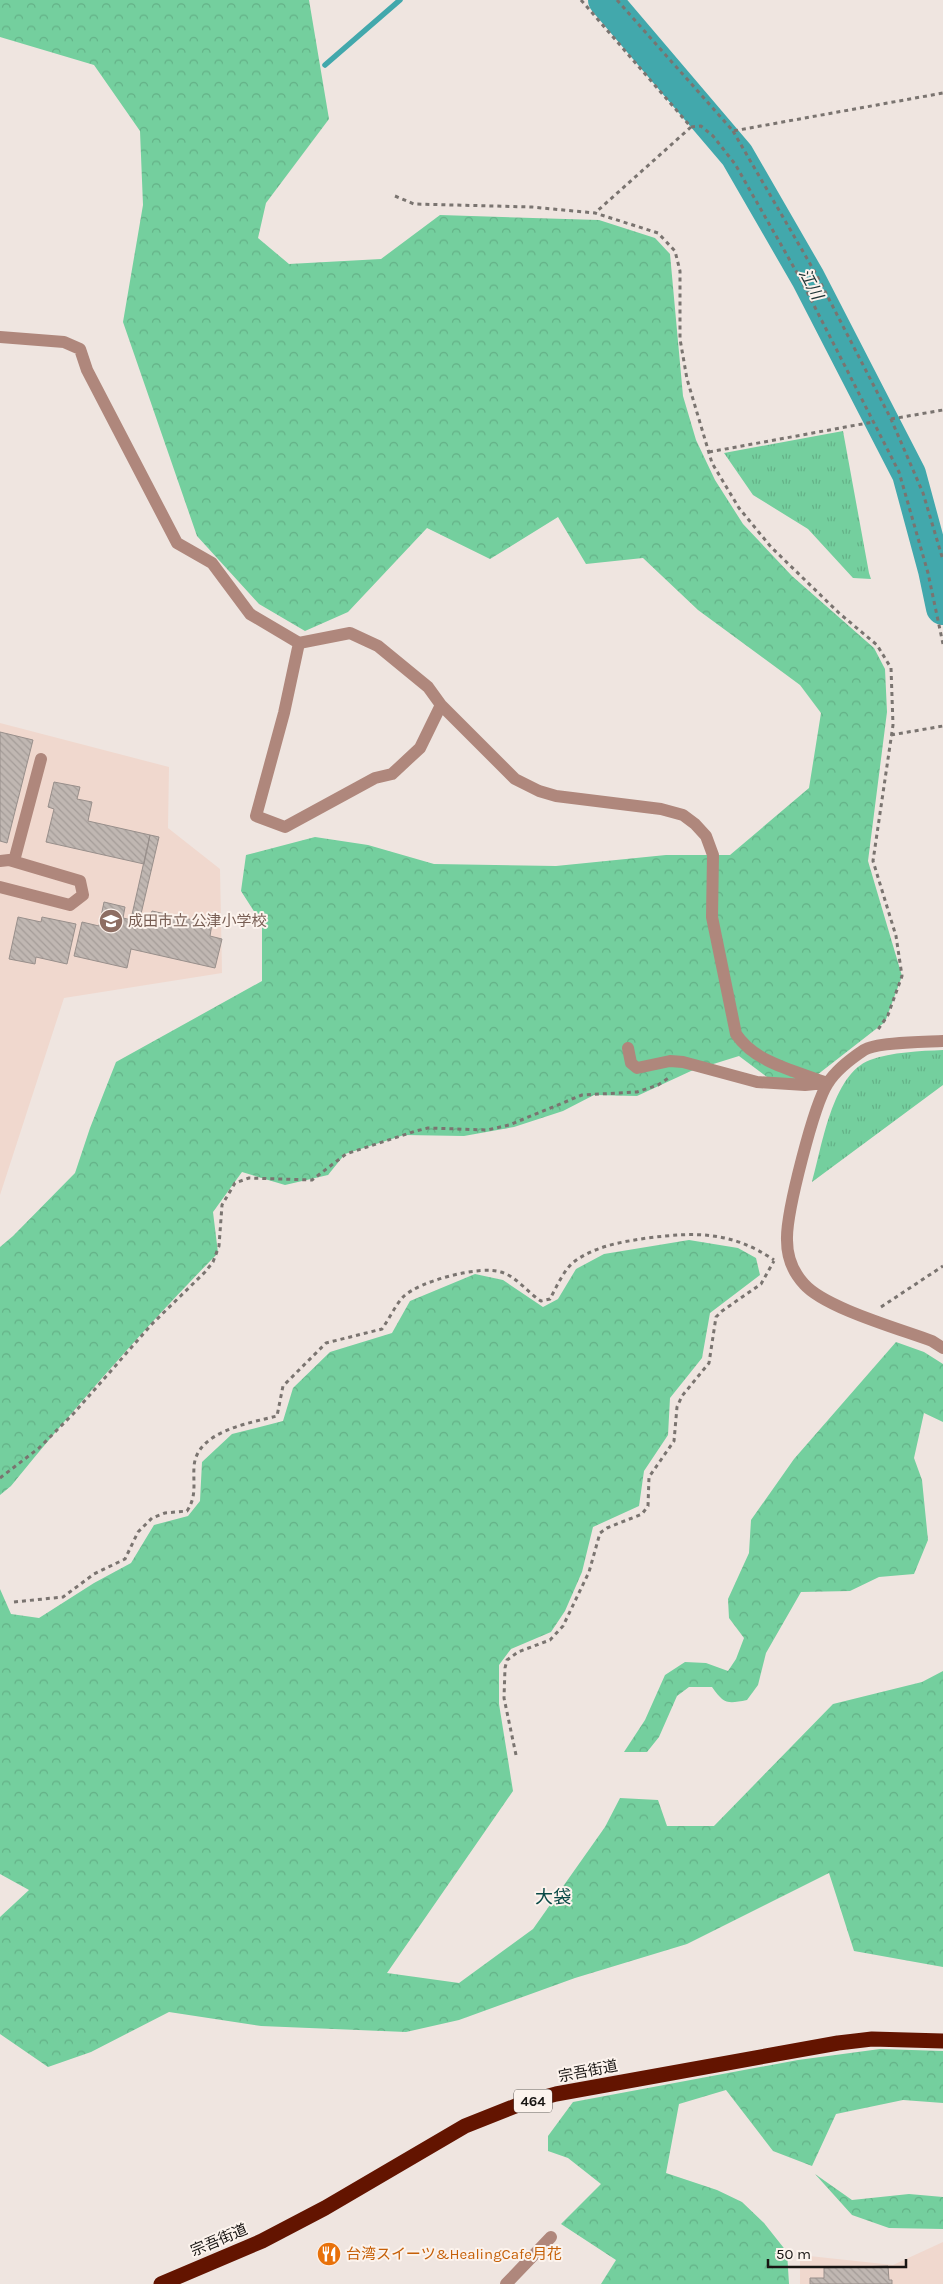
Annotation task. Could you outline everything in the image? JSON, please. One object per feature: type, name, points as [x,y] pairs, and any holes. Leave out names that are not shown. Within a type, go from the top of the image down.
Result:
[{"type":"highway","name":"宗吾街道","points":[[161,2284],[262,2241],[333,2204],[466,2126],[523,2103],[556,2094],[838,2043],[872,2039],[943,2041]]},
{"type":"street","points":[[0,337],[64,342],[80,349],[88,370],[177,543],[212,563],[250,614],[300,643],[350,633],[378,646],[405,666],[428,687],[441,705],[515,779],[539,791],[556,796],[662,809],[684,815],[695,824],[706,836],[713,855],[712,917],[736,1034],[742,1043],[761,1058],[828,1083]]},
{"type":"street","points":[[300,643],[284,713],[256,816],[286,827],[375,778],[392,774],[420,748],[441,705]]},
{"type":"street","points":[[14,861],[40,759]]},
{"type":"street","points":[[0,862],[14,861],[80,881],[83,895],[70,905],[0,887]]},
{"type":"street","points":[[943,1041],[866,1048],[828,1083],[816,1110],[788,1216],[786,1240],[793,1269],[805,1285],[822,1299],[932,1341],[943,1348]]},
{"type":"street","points":[[628,1048],[631,1063],[637,1068],[670,1061],[683,1062],[757,1082],[805,1085],[828,1083]]},
{"type":"street","points":[[506,2284],[551,2237]]},
{"type":"path","points":[[581,0],[691,127]]},
{"type":"path","points":[[618,0],[733,131],[816,274],[891,419],[923,493],[943,560]]},
{"type":"path","points":[[733,131],[943,93]]},
{"type":"path","points":[[595,213],[691,127],[701,126],[713,136],[735,164],[800,278],[899,472],[928,573],[943,644]]},
{"type":"path","points":[[395,196],[414,204],[532,207],[595,213],[658,233],[675,251],[680,271],[680,339],[687,379],[712,463],[739,508],[771,547],[839,613],[877,645],[891,668],[893,695],[891,735],[873,861],[896,936],[902,976],[888,1015],[866,1048]]},
{"type":"path","points":[[891,419],[943,410]]},
{"type":"path","points":[[709,452],[874,422]]},
{"type":"path","points":[[891,735],[943,726]]},
{"type":"path","points":[[0,1478],[38,1448],[74,1413],[152,1324],[213,1262],[219,1246],[222,1205],[235,1183],[249,1178],[312,1180],[346,1154],[416,1131],[428,1128],[488,1130],[502,1127],[582,1095],[637,1092],[674,1075]]},
{"type":"path","points":[[14,1602],[63,1597],[94,1574],[126,1559],[138,1532],[152,1518],[165,1513],[187,1511],[194,1501],[194,1464],[202,1446],[225,1430],[277,1416],[283,1386],[326,1343],[382,1329],[404,1296],[424,1285],[467,1270],[486,1268],[503,1272],[541,1301],[550,1299],[573,1263],[594,1250],[625,1241],[689,1233],[713,1235],[743,1242],[775,1260],[790,1259]]},
{"type":"path","points":[[516,1755],[504,1698],[507,1660],[518,1652],[550,1640],[563,1626],[589,1572],[600,1533],[607,1528],[642,1514],[648,1506],[650,1477],[674,1441],[677,1407],[682,1396],[709,1363],[716,1317],[761,1284],[775,1260]]},
{"type":"path","points":[[866,1316],[943,1266]]},
{"type":"shaded area","name":"成田市立 公津小学校","points":[[0,723],[169,767],[168,828],[220,869],[222,973],[64,998],[0,1195]]},
{"type":"shaded area","points":[[943,2242],[943,2284],[800,2284],[800,2255],[893,2265]]},
{"type":"green space","points":[[0,0],[309,0],[329,119],[266,203],[258,238],[289,264],[381,259],[440,215],[599,220],[655,238],[670,254],[683,396],[696,440],[715,480],[743,524],[792,576],[874,648],[885,669],[887,712],[868,861],[902,976],[885,1022],[808,1082],[775,1083],[739,1056],[691,1071],[637,1096],[594,1095],[563,1111],[514,1127],[464,1136],[404,1135],[345,1154],[328,1175],[285,1185],[242,1172],[213,1212],[218,1253],[138,1338],[86,1396],[11,1486],[0,1495],[0,1247],[75,1173],[90,1128],[116,1062],[262,981],[262,924],[241,891],[246,855],[315,837],[368,845],[434,864],[556,866],[666,855],[730,855],[809,788],[821,713],[800,685],[698,610],[643,558],[586,564],[558,517],[490,559],[427,528],[348,612],[305,631],[259,604],[197,536],[123,322],[143,205],[140,131],[94,65],[0,37]]},
{"type":"green space","points":[[843,431],[871,579],[853,578],[808,529],[753,495],[724,453]]},
{"type":"green space","points":[[943,1050],[943,1085],[812,1182],[831,1113],[846,1080],[857,1068],[870,1060],[887,1055]]},
{"type":"green space","points":[[689,1240],[738,1248],[756,1258],[760,1275],[710,1313],[702,1358],[670,1398],[668,1435],[644,1471],[639,1506],[593,1527],[582,1572],[565,1611],[551,1632],[511,1649],[499,1665],[499,1704],[513,1791],[387,1973],[459,1983],[533,1929],[605,1827],[620,1798],[658,1800],[667,1826],[714,1826],[833,1704],[922,1682],[943,1671],[943,1967],[854,1951],[829,1873],[687,1944],[575,1978],[459,2020],[406,2032],[261,2026],[169,2012],[91,2052],[48,2067],[0,2034],[0,1917],[29,1890],[0,1874],[0,1589],[11,1614],[39,1618],[94,1583],[131,1563],[154,1525],[188,1516],[200,1501],[202,1462],[232,1434],[283,1421],[293,1388],[330,1352],[392,1333],[410,1301],[475,1274],[503,1280],[543,1307],[558,1299],[576,1269],[604,1254]]},
{"type":"green space","points":[[896,1342],[924,1352],[943,1364],[943,1422],[924,1413],[914,1458],[922,1480],[928,1540],[914,1574],[879,1577],[850,1591],[801,1592],[766,1653],[758,1685],[747,1700],[730,1702],[723,1700],[712,1687],[689,1687],[677,1696],[659,1737],[647,1752],[624,1752],[645,1720],[665,1675],[685,1662],[706,1663],[728,1671],[736,1659],[744,1638],[729,1618],[728,1599],[749,1553],[751,1520],[794,1459]]},
{"type":"green space","points":[[880,2049],[943,2051],[943,2103],[903,2100],[836,2114],[812,2166],[773,2151],[726,2090],[679,2104],[666,2173],[717,2190],[742,2202],[764,2223],[787,2252],[789,2284],[601,2284],[616,2260],[561,2224],[601,2184],[568,2158],[548,2151],[548,2136],[573,2102],[798,2060]]},
{"type":"green space","points":[[815,2174],[852,2200],[909,2194],[943,2197],[943,2229],[889,2228],[852,2215]]},
{"type":"building","points":[[0,732],[33,740],[7,843],[0,841]]},
{"type":"building","points":[[54,782],[80,787],[77,799],[92,802],[88,821],[150,835],[144,864],[46,842],[54,809],[48,807]]},
{"type":"building","points":[[150,835],[159,837],[141,914],[138,913],[136,921],[131,919]]},
{"type":"building","points":[[104,902],[125,907],[123,918],[136,921],[138,913],[150,916],[152,911],[212,924],[210,936],[222,939],[215,968],[131,949],[127,968],[74,956],[82,922],[99,926]]},
{"type":"building","points":[[18,917],[41,922],[42,917],[76,924],[67,964],[36,957],[35,964],[9,959]]},
{"type":"building","points":[[888,2266],[889,2280],[892,2280],[892,2284],[810,2284],[810,2278],[824,2278],[824,2268]]},
{"type":"waterway","points":[[325,65],[400,0]]},
{"type":"waterway","name":"江川","points":[[605,0],[737,155],[808,278],[909,474],[935,570],[943,608]]},
{"type":"place","name":"成田市立 公津小学校","points":[[111,921]]},
{"type":"place","name":"台湾スイーツ&HealingCafe月花","points":[[329,2254]]},
{"type":"district","name":"大袋","points":[[553,1897]]}]
